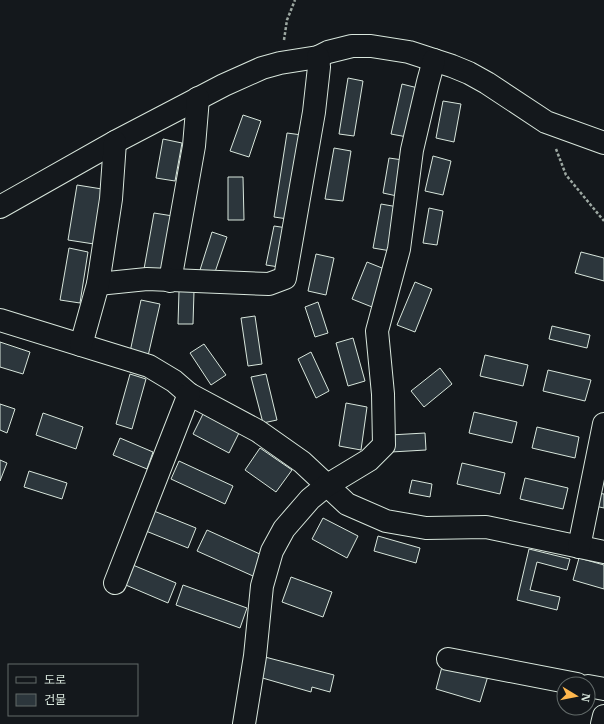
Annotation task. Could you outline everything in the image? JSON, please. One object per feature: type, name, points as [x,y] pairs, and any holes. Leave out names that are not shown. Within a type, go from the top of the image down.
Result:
[{"type":"street","points":[[0,207],[115,142],[198,98],[262,68],[280,63],[318,57],[328,52],[352,46],[371,46],[409,52],[469,73],[488,83],[546,122],[604,143]]},
{"type":"street","points":[[98,284],[147,279],[270,284],[285,278],[314,112],[319,66],[318,57]]},
{"type":"street","points":[[244,724],[255,656],[262,586],[272,551],[284,529],[310,499],[326,486],[368,460],[384,445],[383,394],[377,331],[399,249],[412,150],[434,60]]},
{"type":"street","points":[[170,281],[194,146],[198,98]]},
{"type":"street","points":[[81,345],[98,284],[111,199],[115,142]]},
{"type":"street","points":[[0,320],[149,366],[174,381],[189,394],[258,431],[302,462],[347,504],[386,521],[426,528],[486,527],[604,552]]},
{"type":"street","points":[[115,583],[189,394]]},
{"type":"street","points":[[579,547],[604,424]]},
{"type":"street","points":[[448,659],[556,680]]},
{"type":"street","points":[[602,724],[604,716]]},
{"type":"path","points":[[280,63],[287,20],[295,0]]},
{"type":"path","points":[[546,122],[566,175],[604,221]]},
{"type":"building","points":[[348,78],[363,81],[354,136],[339,134]]},
{"type":"building","points":[[402,84],[418,88],[407,137],[391,134]]},
{"type":"building","points":[[443,101],[461,104],[454,142],[436,138]]},
{"type":"building","points":[[243,115],[261,121],[249,157],[230,151]]},
{"type":"building","points":[[287,133],[302,135],[288,219],[274,217]]},
{"type":"building","points":[[163,139],[182,143],[175,181],[156,178]]},
{"type":"building","points":[[334,148],[351,151],[343,201],[325,199]]},
{"type":"building","points":[[433,156],[451,161],[443,195],[425,191]]},
{"type":"building","points":[[389,158],[403,160],[397,196],[383,193]]},
{"type":"building","points":[[228,177],[243,177],[244,220],[228,220]]},
{"type":"building","points":[[77,185],[102,189],[94,244],[68,240]]},
{"type":"building","points":[[381,204],[398,207],[391,251],[373,248]]},
{"type":"building","points":[[429,208],[443,211],[437,245],[423,243]]},
{"type":"building","points":[[154,213],[173,216],[162,272],[144,269]]},
{"type":"building","points":[[274,226],[287,228],[279,267],[266,265]]},
{"type":"building","points":[[212,232],[227,237],[214,275],[200,270]]},
{"type":"building","points":[[69,248],[88,252],[80,303],[60,300]]},
{"type":"building","points":[[581,252],[604,258],[604,281],[575,273]]},
{"type":"building","points":[[316,254],[334,258],[326,295],[308,291]]},
{"type":"building","points":[[367,262],[387,270],[372,307],[352,299]]},
{"type":"building","points":[[415,282],[432,289],[415,332],[397,325]]},
{"type":"building","points":[[179,291],[194,291],[193,324],[178,324]]},
{"type":"building","points":[[141,300],[160,304],[148,356],[130,352]]},
{"type":"building","points":[[318,302],[328,333],[315,337],[305,307]]},
{"type":"building","points":[[255,316],[262,364],[248,366],[241,318]]},
{"type":"building","points":[[552,326],[590,335],[587,348],[549,339]]},
{"type":"building","points":[[353,338],[365,381],[348,386],[336,343]]},
{"type":"building","points":[[0,342],[30,352],[23,374],[0,367]]},
{"type":"building","points":[[204,344],[226,375],[211,385],[190,353]]},
{"type":"building","points":[[311,352],[329,391],[316,398],[298,359]]},
{"type":"building","points":[[485,355],[528,365],[523,386],[480,376]]},
{"type":"building","points":[[440,368],[452,384],[424,407],[411,391]]},
{"type":"building","points":[[548,370],[591,380],[585,401],[543,391]]},
{"type":"building","points":[[130,374],[146,379],[132,429],[116,424]]},
{"type":"building","points":[[266,374],[277,420],[263,423],[251,377]]},
{"type":"building","points":[[346,403],[367,407],[361,450],[339,446]]},
{"type":"building","points":[[0,404],[15,409],[7,433],[0,430]]},
{"type":"building","points":[[474,412],[517,422],[512,443],[469,433]]},
{"type":"building","points":[[43,413],[83,427],[76,449],[36,435]]},
{"type":"building","points":[[203,414],[239,433],[229,453],[193,434]]},
{"type":"building","points":[[537,427],[579,437],[575,458],[532,448]]},
{"type":"building","points":[[425,433],[426,450],[391,452],[390,435]]},
{"type":"building","points":[[120,438],[153,452],[147,469],[113,455]]},
{"type":"building","points":[[260,448],[292,470],[276,492],[245,470]]},
{"type":"building","points":[[0,460],[7,463],[0,481]]},
{"type":"building","points":[[179,461],[233,486],[225,504],[171,479]]},
{"type":"building","points":[[462,463],[505,473],[500,494],[457,484]]},
{"type":"building","points":[[29,471],[67,483],[62,499],[24,487]]},
{"type":"building","points":[[525,478],[568,488],[563,509],[520,499]]},
{"type":"building","points":[[412,480],[432,484],[430,497],[409,493]]},
{"type":"building","points":[[598,493],[604,494],[604,508],[595,506]]},
{"type":"building","points":[[149,509],[196,528],[188,548],[141,529]]},
{"type":"building","points":[[323,518],[358,536],[347,558],[312,539]]},
{"type":"building","points":[[207,530],[262,555],[253,576],[197,551]]},
{"type":"building","points":[[378,536],[420,548],[416,563],[374,551]]},
{"type":"building","points":[[529,549],[570,559],[567,570],[537,562],[530,590],[560,597],[557,610],[517,600]]},
{"type":"building","points":[[579,558],[604,565],[604,589],[573,580]]},
{"type":"building","points":[[128,563],[176,583],[168,603],[121,583]]},
{"type":"building","points":[[291,577],[332,592],[323,617],[282,602]]},
{"type":"building","points":[[183,585],[247,608],[240,628],[176,605]]},
{"type":"building","points":[[265,657],[334,675],[330,692],[312,687],[311,692],[259,677]]},
{"type":"building","points":[[443,663],[488,676],[480,702],[436,689]]}]
